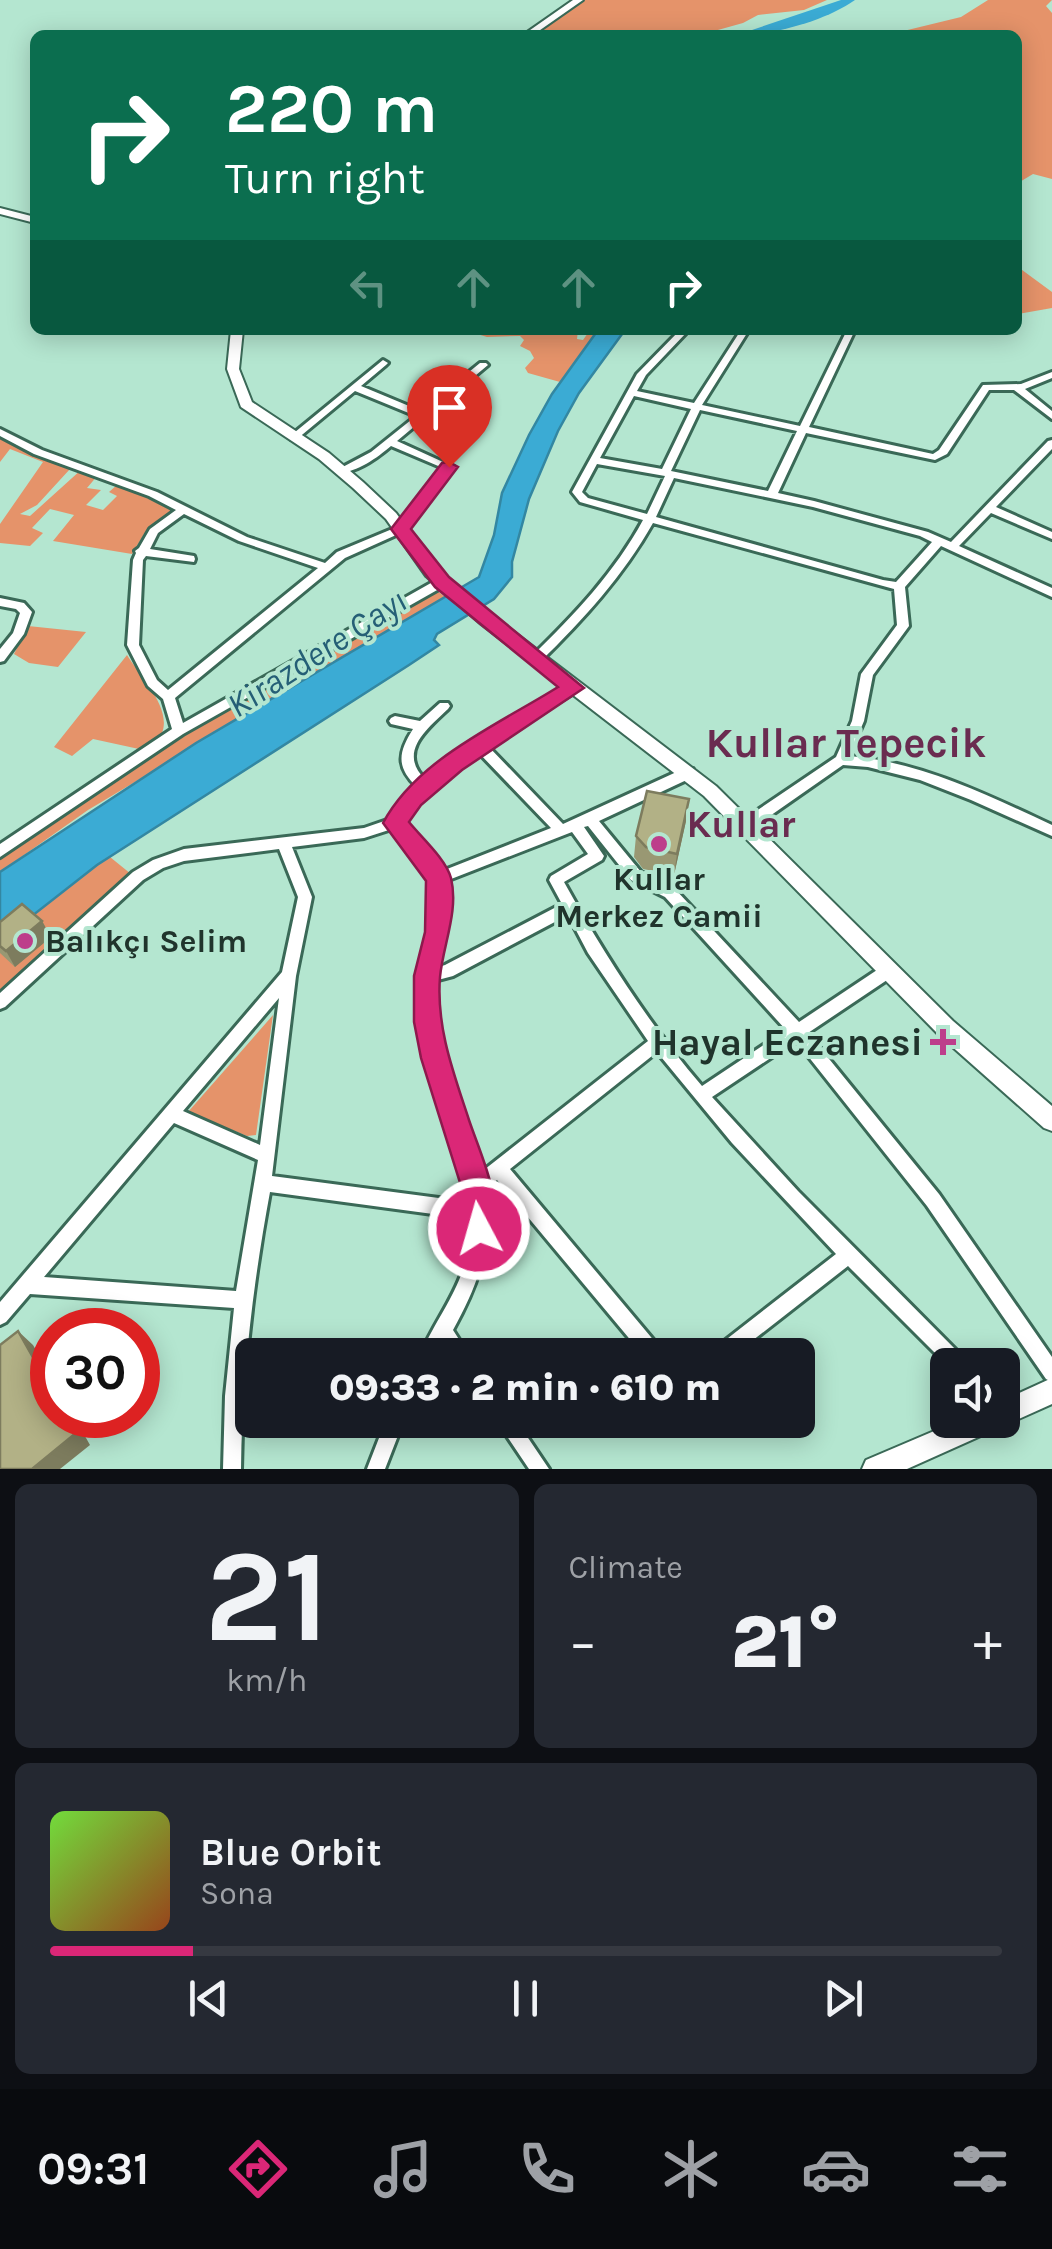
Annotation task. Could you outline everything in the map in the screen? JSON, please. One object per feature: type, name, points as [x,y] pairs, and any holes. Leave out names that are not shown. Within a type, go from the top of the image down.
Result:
[{"type":"main road","points":[[534,30],[579,0]]},
{"type":"main road","points":[[0,211],[30,219]]},
{"type":"main road","points":[[236,335],[233,369],[241,397],[343,471],[401,529],[442,582],[487,620],[688,772],[888,971],[1052,1120]]},
{"type":"main road","points":[[1020,1405],[1052,1391]]},
{"type":"main road","points":[[875,1469],[946,1438]]},
{"type":"street","points":[[680,335],[642,374],[593,460],[578,496],[653,521],[899,586]]},
{"type":"street","points":[[536,659],[590,606],[653,521],[697,406],[742,335]]},
{"type":"street","points":[[772,494],[849,335]]},
{"type":"street","points":[[294,437],[383,363]]},
{"type":"street","points":[[343,471],[390,442],[483,365]]},
{"type":"street","points":[[631,393],[935,457],[943,452],[986,387],[1016,387],[1052,374]]},
{"type":"street","points":[[1016,387],[1052,416]]},
{"type":"street","points":[[354,388],[423,415]]},
{"type":"street","points":[[0,432],[38,452],[97,472],[183,510],[242,540],[326,567]]},
{"type":"street","points":[[168,697],[346,552],[401,529],[449,467],[390,442]]},
{"type":"street","points":[[899,586],[990,508],[1052,443]]},
{"type":"street","points":[[593,460],[772,494],[861,516],[947,543],[1052,593]]},
{"type":"street","points":[[990,508],[1052,536]]},
{"type":"street","points":[[179,731],[168,697],[152,682],[134,646],[140,551],[160,526],[183,510]]},
{"type":"street","points":[[140,551],[190,559]]},
{"type":"street","points":[[0,851],[179,731],[442,582]]},
{"type":"street","points":[[745,826],[841,760],[858,722],[867,674],[903,626],[899,586]]},
{"type":"street","points":[[0,602],[20,606],[26,612],[18,634],[0,658]]},
{"type":"street","points":[[0,1002],[138,876],[158,864],[184,855],[364,833],[396,823],[426,786],[480,746],[573,688]]},
{"type":"street","points":[[426,786],[410,774],[405,760],[412,739],[444,706]]},
{"type":"street","points":[[395,721],[422,726]]},
{"type":"street","points":[[480,746],[597,856],[556,880],[569,908],[657,1042],[769,1171],[942,1348]]},
{"type":"street","points":[[841,760],[878,764],[938,783],[1052,830]]},
{"type":"street","points":[[438,878],[590,819],[688,772]]},
{"type":"street","points":[[590,819],[636,876],[670,894],[684,907],[798,1032],[933,1200],[1052,1373]]},
{"type":"street","points":[[396,823],[438,878],[438,932],[427,976],[427,1022],[476,1186],[480,1212],[470,1276],[440,1338]]},
{"type":"street","points":[[232,1469],[240,1300],[263,1182],[289,975],[305,897],[284,845]]},
{"type":"street","points":[[427,976],[448,971],[569,908]]},
{"type":"street","points":[[703,1094],[888,971]]},
{"type":"street","points":[[0,1316],[289,975]]},
{"type":"street","points":[[476,1186],[657,1042]]},
{"type":"street","points":[[174,1115],[265,1155]]},
{"type":"street","points":[[500,1169],[641,1338]]},
{"type":"street","points":[[263,1182],[480,1212]]},
{"type":"street","points":[[742,1338],[850,1254]]},
{"type":"street","points":[[30,1285],[240,1300]]},
{"type":"street","points":[[444,1331],[449,1338]]},
{"type":"street","points":[[375,1468],[388,1438]]},
{"type":"street","points":[[518,1438],[540,1469]]},
{"type":"shaded area","points":[[584,0],[827,0],[804,10],[758,15],[718,30],[539,30]]},
{"type":"shaded area","points":[[988,0],[1052,0],[1046,6],[1052,13],[1052,179],[1033,174],[1022,181],[1022,30],[908,30],[961,17]]},
{"type":"shaded area","points":[[1022,270],[1052,292],[1052,308],[1022,313]]},
{"type":"shaded area","points":[[480,335],[577,335],[577,339],[583,340],[586,335],[594,335],[560,382],[528,373],[525,368],[534,358],[520,346],[524,340],[520,336]]},
{"type":"shaded area","points":[[0,436],[70,469],[37,505],[20,514],[30,516],[82,469],[98,475],[87,488],[101,490],[86,505],[103,510],[117,496],[109,492],[117,485],[174,509],[144,534],[132,554],[53,541],[74,515],[50,509],[32,528],[43,533],[30,546],[0,543],[0,524],[43,462],[10,449],[0,462]]},
{"type":"shaded area","points":[[436,590],[445,597],[88,810],[0,872],[0,859],[169,744]]},
{"type":"shaded area","points":[[28,626],[86,632],[58,667],[29,663],[14,654]]},
{"type":"shaded area","points":[[127,655],[159,703],[162,733],[139,749],[93,739],[72,756],[54,747]]},
{"type":"shaded area","points":[[110,857],[131,874],[0,995],[0,941]]},
{"type":"shaded area","points":[[273,1015],[256,1135],[247,1136],[188,1112]]},
{"type":"water","points":[[594,335],[621,335],[579,393],[558,431],[529,499],[512,562],[512,577],[494,599],[437,634],[434,640],[439,645],[97,865],[0,941],[0,872],[196,743],[479,577],[494,535],[502,493],[552,394]]},
{"type":"building","points":[[647,791],[689,799],[677,854],[646,847],[636,836]]},
{"type":"building","points":[[22,904],[42,921],[6,951],[0,946],[0,922]]},
{"type":"building","points":[[18,1331],[30,1352],[30,1438],[70,1438],[32,1469],[0,1469],[0,1345]]},
{"type":"waterway","name":"Kirazdere Çayı","points":[[761,30],[822,13],[850,0]]},
{"type":"place","name":"Kullar Merkez Camii","points":[[659,844]]},
{"type":"place","name":"Balıkçı Selim","points":[[25,941]]},
{"type":"place","name":"Hayal Eczanesi","points":[[943,1042]]},
{"type":"district","name":"Kullar Tepecik","points":[[846,743]]},
{"type":"district","name":"Kullar","points":[[741,824]]},
{"type":"route","points":[[449,467],[401,529],[431,572],[573,688],[454,764],[413,798],[396,823],[438,878],[438,932],[427,976],[427,1022],[476,1186],[479,1229]]}]
